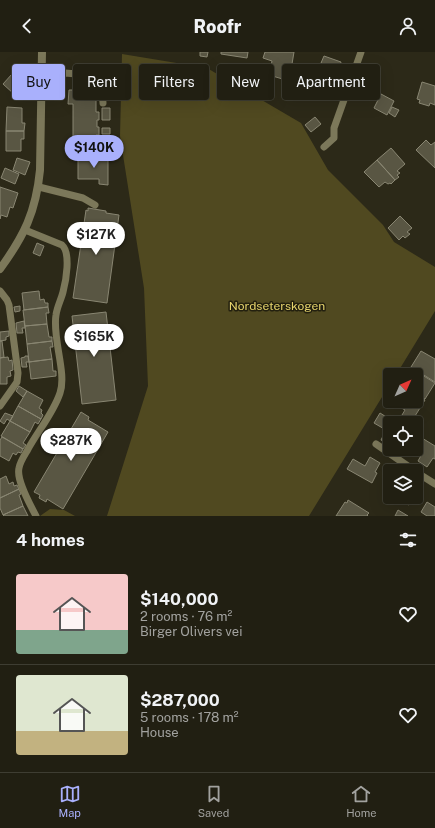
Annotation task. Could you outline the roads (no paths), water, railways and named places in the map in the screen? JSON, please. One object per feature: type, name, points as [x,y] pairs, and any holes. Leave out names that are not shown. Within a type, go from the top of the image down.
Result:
[{"type":"street","points":[[42,52],[42,64]]},
{"type":"street","points":[[0,269],[13,251],[25,230],[31,216],[39,187],[41,100]]},
{"type":"lane","points":[[324,148],[334,138],[334,128],[361,52]]},
{"type":"lane","points":[[65,73],[101,76],[103,103]]},
{"type":"lane","points":[[39,187],[83,198],[95,205]]},
{"type":"lane","points":[[25,230],[62,245],[66,248],[67,257],[64,291],[55,319],[62,388],[54,406],[30,446],[19,468],[21,482],[36,516]]},
{"type":"lane","points":[[0,291],[9,305],[18,373],[17,382],[0,406]]},
{"type":"lane","points":[[376,444],[405,464]]},
{"type":"lane","points":[[423,476],[435,484]]},
{"type":"park label","name":"Nordseterskogen","points":[[277,306]]}]
